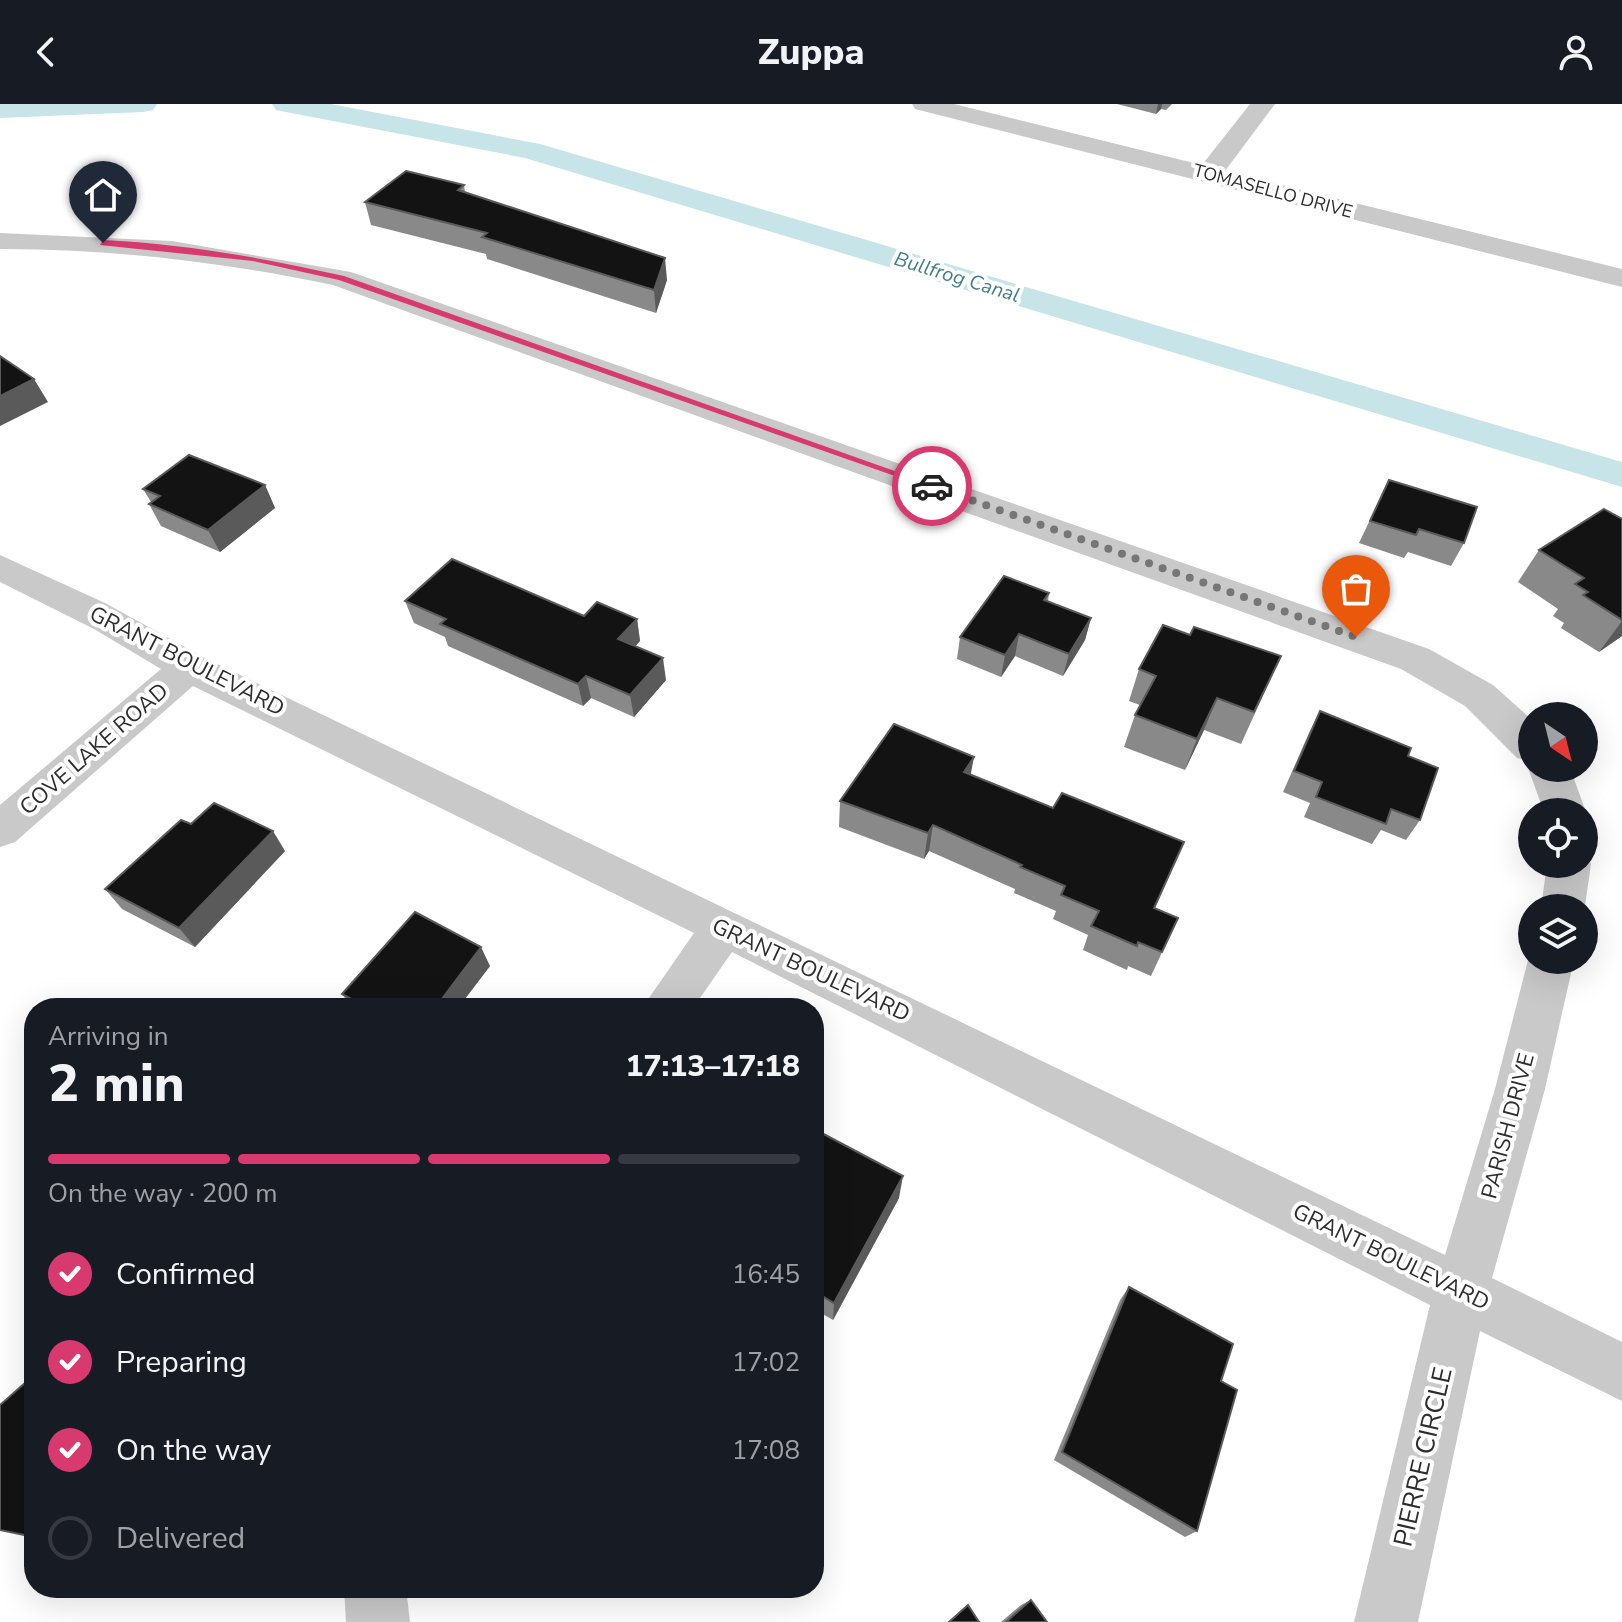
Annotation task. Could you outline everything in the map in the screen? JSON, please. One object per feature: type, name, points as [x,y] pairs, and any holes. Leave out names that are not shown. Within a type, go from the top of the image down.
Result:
[{"type":"street","name":"TOMASELLO DRIVE","points":[[924,104],[1622,278]]},
{"type":"street","points":[[1210,173],[1263,104]]},
{"type":"street","points":[[0,241],[153,245],[253,259],[341,278],[1415,659],[1461,681],[1501,711],[1518,731]]},
{"type":"street","name":"GRANT BOULEVARD","points":[[0,567],[122,628],[188,667],[315,725],[723,929],[872,998],[1622,1372]]},
{"type":"street","name":"COVE LAKE ROAD","points":[[0,830],[152,702],[188,667]]},
{"type":"street","points":[[673,998],[723,929]]},
{"type":"street","name":"PARISH DRIVE","points":[[1461,1291],[1520,1089],[1548,974]]},
{"type":"street","name":"PIERRE CIRCLE","points":[[1386,1622],[1461,1291]]},
{"type":"street","points":[[376,1598],[378,1622]]},
{"type":"building","points":[[406,171],[464,185],[458,190],[665,258],[654,290],[482,237],[487,233],[365,202]]},
{"type":"building","points":[[0,356],[34,379],[0,396]]},
{"type":"building","points":[[189,455],[265,485],[208,530],[149,504],[160,496],[143,489]]},
{"type":"building","points":[[1389,480],[1477,507],[1464,543],[1419,529],[1416,535],[1370,521]]},
{"type":"building","points":[[1604,509],[1622,519],[1622,620],[1583,595],[1588,592],[1575,584],[1584,578],[1539,550]]},
{"type":"building","points":[[452,559],[584,616],[597,602],[637,619],[618,639],[663,658],[630,695],[586,676],[578,684],[440,624],[446,619],[405,601]]},
{"type":"building","points":[[1004,576],[1049,593],[1044,600],[1091,618],[1069,654],[1019,634],[1005,655],[960,637]]},
{"type":"building","points":[[1163,625],[1190,635],[1194,627],[1281,656],[1254,712],[1217,698],[1197,739],[1135,715],[1156,676],[1139,669]]},
{"type":"building","points":[[1320,711],[1411,748],[1408,756],[1438,768],[1420,820],[1391,809],[1386,824],[1316,797],[1322,782],[1294,771]]},
{"type":"building","points":[[894,724],[974,757],[964,772],[1053,808],[1062,793],[1184,842],[1154,908],[1178,918],[1162,952],[1138,942],[1137,946],[1091,926],[1099,911],[1061,895],[1065,886],[1020,867],[1022,865],[933,825],[928,833],[840,801]]},
{"type":"building","points":[[214,803],[273,831],[179,928],[105,889],[181,820],[191,824]]},
{"type":"building","points":[[415,912],[481,947],[443,998],[349,998],[342,994]]},
{"type":"building","points":[[824,1134],[903,1176],[834,1303],[824,1297]]},
{"type":"building","points":[[1129,1287],[1233,1344],[1221,1381],[1237,1390],[1197,1531],[1062,1452]]},
{"type":"building","points":[[24,1384],[24,1535],[0,1530],[0,1405]]},
{"type":"building","points":[[1031,1600],[1047,1622],[1006,1622]]},
{"type":"building","points":[[968,1605],[979,1622],[949,1622]]},
{"type":"waterway","name":"Bullfrog Canal","points":[[0,110],[143,104]]},
{"type":"waterway","name":"Bullfrog Canal","points":[[286,104],[530,150],[1622,475]]},
{"type":"way so far","points":[[932,486],[1356,637]]},
{"type":"route","points":[[103,243],[153,245],[253,259],[341,278],[932,486]]}]
